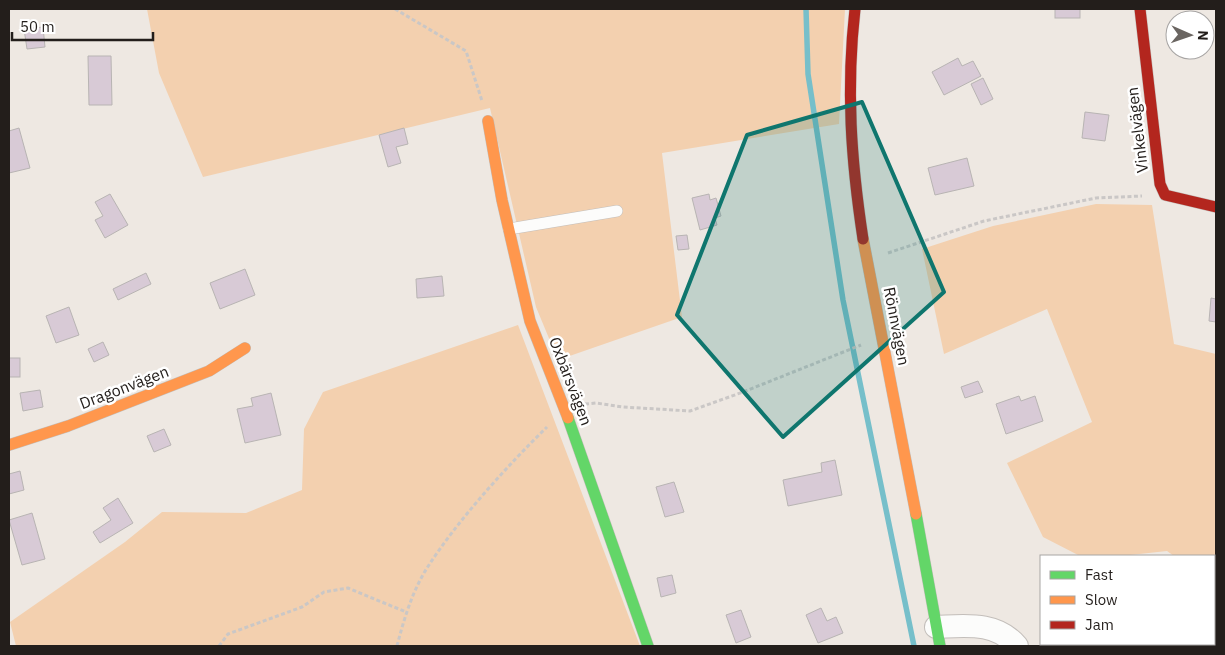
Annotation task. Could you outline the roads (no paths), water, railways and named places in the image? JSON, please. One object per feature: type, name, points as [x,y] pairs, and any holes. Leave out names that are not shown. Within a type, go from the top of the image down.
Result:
[{"type":"street","name":"Rönnvägen","points":[[855,9],[850,39],[847,102],[857,196],[938,637]]},
{"type":"street","name":"Vinkelvägen","points":[[1140,9],[1160,184],[1165,195],[1192,203],[1216,207]]},
{"type":"street","name":"Oxbärsvägen","points":[[488,121],[509,229],[530,321],[565,410],[648,646]]},
{"type":"street","name":"Dragonvägen","points":[[9,445],[68,426],[210,371],[245,348]]},
{"type":"street","points":[[938,637],[990,628],[1000,631],[1017,646]]},
{"type":"lane","points":[[509,229],[617,211]]},
{"type":"waterway","points":[[806,9],[808,74],[843,300],[914,646]]}]
